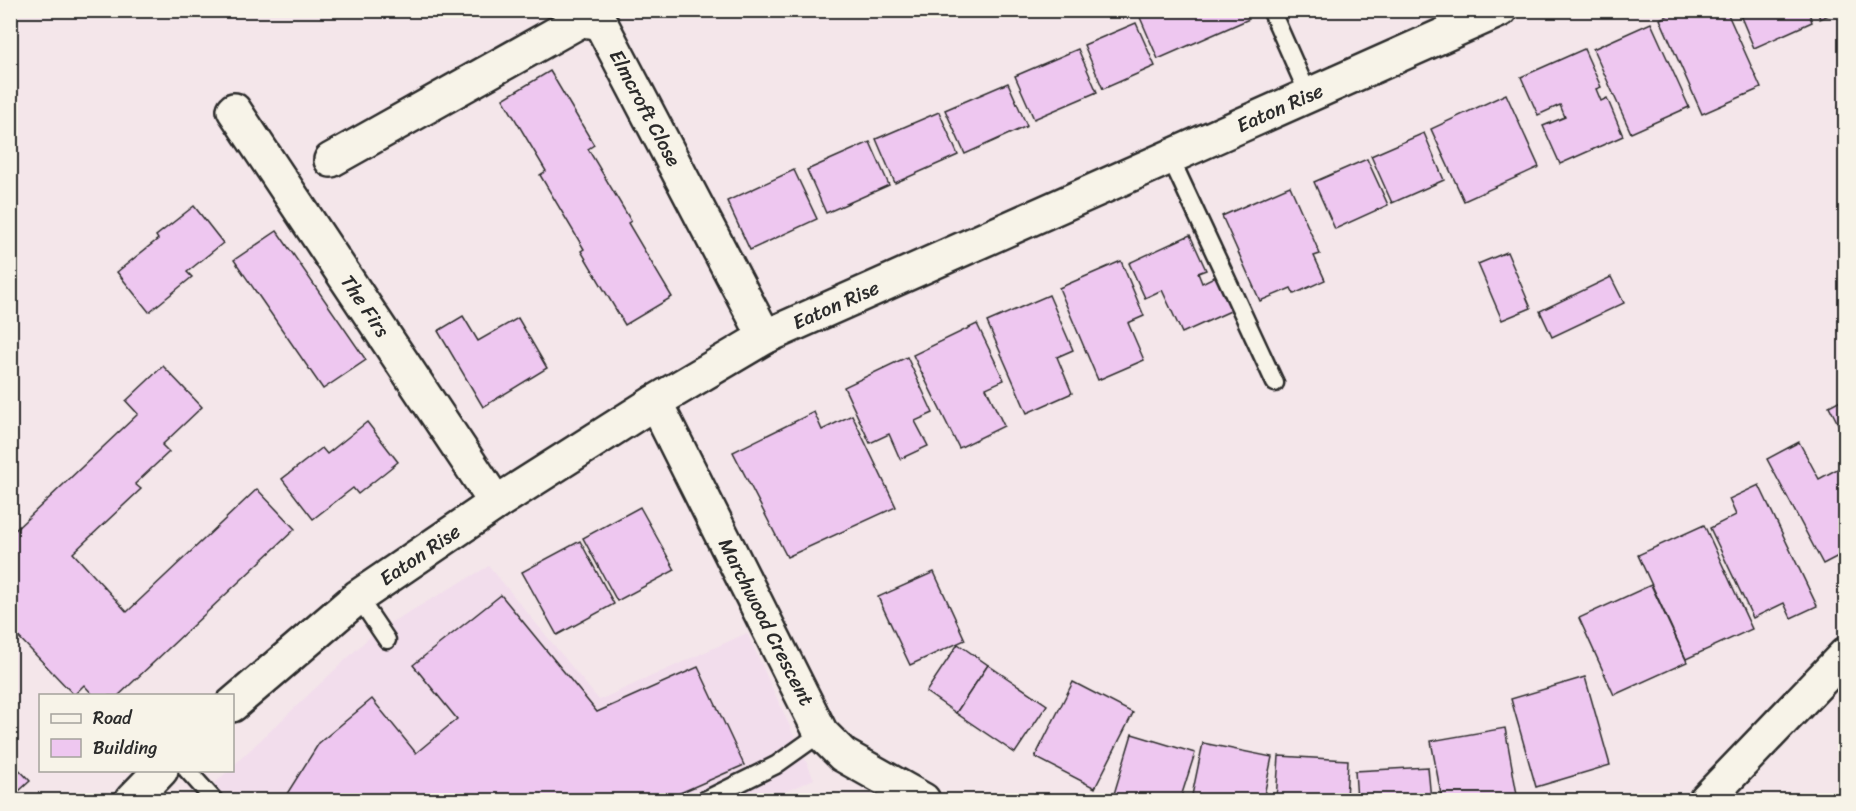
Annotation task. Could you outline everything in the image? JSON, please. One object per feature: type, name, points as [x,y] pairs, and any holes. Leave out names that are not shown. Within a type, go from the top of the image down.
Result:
[{"type":"street","name":"Eaton Rise","points":[[234,703],[358,597],[496,503],[655,402],[765,337],[1500,10]]},
{"type":"street","name":"Elmcroft Close","points":[[331,160],[581,20],[600,22],[765,337]]},
{"type":"street","name":"The Firs","points":[[234,110],[496,503]]},
{"type":"street","name":"Marchwood Crescent","points":[[655,402],[821,733],[843,755],[923,801]]},
{"type":"street","points":[[1706,801],[1845,654]]},
{"type":"street","points":[[132,801],[160,772]]},
{"type":"lane","points":[[1271,10],[1309,96]]},
{"type":"lane","points":[[1170,157],[1275,383]]},
{"type":"lane","points":[[358,597],[387,640]]},
{"type":"lane","points":[[705,801],[776,765],[821,733]]},
{"type":"lane","points":[[188,772],[214,801]]},
{"type":"shaded area","points":[[489,566],[599,700],[747,633],[814,779],[766,800],[197,800],[227,772],[234,772],[234,765],[376,631]]},
{"type":"building","points":[[1150,10],[1245,10],[1249,19],[1158,59],[1139,15]]},
{"type":"building","points":[[1679,10],[1726,10],[1761,88],[1702,114],[1660,19]]},
{"type":"building","points":[[1738,10],[1808,10],[1812,22],[1754,48]]},
{"type":"building","points":[[1817,10],[1839,10],[1820,19]]},
{"type":"building","points":[[1136,23],[1155,66],[1103,89],[1084,45]]},
{"type":"building","points":[[1651,23],[1689,107],[1631,133],[1593,49]]},
{"type":"building","points":[[1078,49],[1097,92],[1034,119],[1015,76]]},
{"type":"building","points":[[1584,49],[1601,87],[1596,89],[1601,101],[1607,98],[1623,136],[1560,164],[1543,126],[1565,117],[1560,105],[1538,115],[1521,77]]},
{"type":"building","points":[[550,71],[594,145],[588,149],[631,221],[628,223],[672,297],[625,325],[540,175],[546,171],[503,99]]},
{"type":"building","points":[[1008,83],[1027,126],[965,154],[945,110]]},
{"type":"building","points":[[1506,94],[1539,167],[1464,201],[1431,129]]},
{"type":"building","points":[[939,112],[958,155],[895,183],[876,139]]},
{"type":"building","points":[[1424,133],[1444,180],[1392,203],[1371,156]]},
{"type":"building","points":[[870,142],[889,185],[826,213],[807,170]]},
{"type":"building","points":[[1367,159],[1388,205],[1335,229],[1314,182]]},
{"type":"building","points":[[794,170],[817,219],[750,250],[727,201]]},
{"type":"building","points":[[1290,186],[1320,254],[1314,256],[1325,280],[1294,294],[1291,288],[1260,301],[1222,216]]},
{"type":"building","points":[[194,206],[223,243],[187,272],[192,277],[149,312],[117,272],[158,239],[156,236]]},
{"type":"building","points":[[277,231],[366,360],[323,389],[234,260]]},
{"type":"building","points":[[1190,235],[1206,270],[1198,273],[1202,283],[1222,273],[1237,308],[1182,333],[1162,290],[1145,298],[1129,263]]},
{"type":"building","points":[[1507,252],[1531,308],[1502,320],[1478,264]]},
{"type":"building","points":[[1121,261],[1144,316],[1128,323],[1144,360],[1098,380],[1059,288]]},
{"type":"building","points":[[1611,277],[1624,303],[1552,337],[1540,311]]},
{"type":"building","points":[[1049,295],[1073,350],[1057,357],[1072,393],[1027,413],[987,322]]},
{"type":"building","points":[[463,316],[478,341],[518,318],[547,368],[483,407],[438,331]]},
{"type":"building","points":[[977,324],[1004,380],[986,388],[1004,426],[959,448],[913,355]]},
{"type":"building","points":[[907,357],[933,413],[915,421],[928,446],[900,459],[889,434],[870,443],[844,387]]},
{"type":"building","points":[[163,366],[202,407],[162,445],[169,452],[135,484],[141,489],[73,553],[127,612],[257,489],[295,529],[120,694],[92,694],[84,685],[73,694],[10,628],[10,535],[138,414],[126,401]]},
{"type":"building","points":[[1846,397],[1846,439],[1829,406]]},
{"type":"building","points":[[814,412],[822,430],[852,415],[896,507],[787,557],[733,452]]},
{"type":"building","points":[[367,422],[398,462],[358,494],[353,488],[313,519],[282,479],[322,448],[327,454]]},
{"type":"building","points":[[1799,442],[1819,479],[1841,467],[1846,475],[1846,552],[1823,564],[1767,459]]},
{"type":"building","points":[[1759,485],[1817,606],[1791,618],[1784,603],[1753,618],[1710,528],[1736,515],[1729,499]]},
{"type":"building","points":[[640,507],[675,570],[617,601],[583,538]]},
{"type":"building","points":[[1704,525],[1752,629],[1686,659],[1638,555]]},
{"type":"building","points":[[580,541],[614,604],[557,635],[522,572]]},
{"type":"building","points":[[934,572],[965,640],[910,665],[878,597]]},
{"type":"building","points":[[1651,585],[1687,662],[1614,695],[1579,618]]},
{"type":"building","points":[[501,595],[597,712],[698,667],[744,765],[664,800],[283,800],[319,743],[372,699],[416,753],[457,719],[413,665]]},
{"type":"building","points":[[958,644],[988,665],[956,713],[926,692]]},
{"type":"building","points":[[988,665],[1047,705],[1015,753],[956,713]]},
{"type":"building","points":[[1585,677],[1610,765],[1536,787],[1511,699]]},
{"type":"building","points":[[1073,682],[1133,713],[1095,788],[1035,757]]},
{"type":"building","points":[[1505,728],[1518,800],[1442,800],[1431,741]]},
{"type":"building","points":[[1132,734],[1195,753],[1180,800],[1136,800],[1114,794]]},
{"type":"building","points":[[1203,743],[1272,757],[1263,800],[1191,800]]},
{"type":"building","points":[[1279,756],[1348,760],[1346,800],[1276,800]]},
{"type":"building","points":[[10,760],[30,781],[10,799]]},
{"type":"building","points":[[1428,767],[1431,800],[1357,800],[1355,771]]}]
